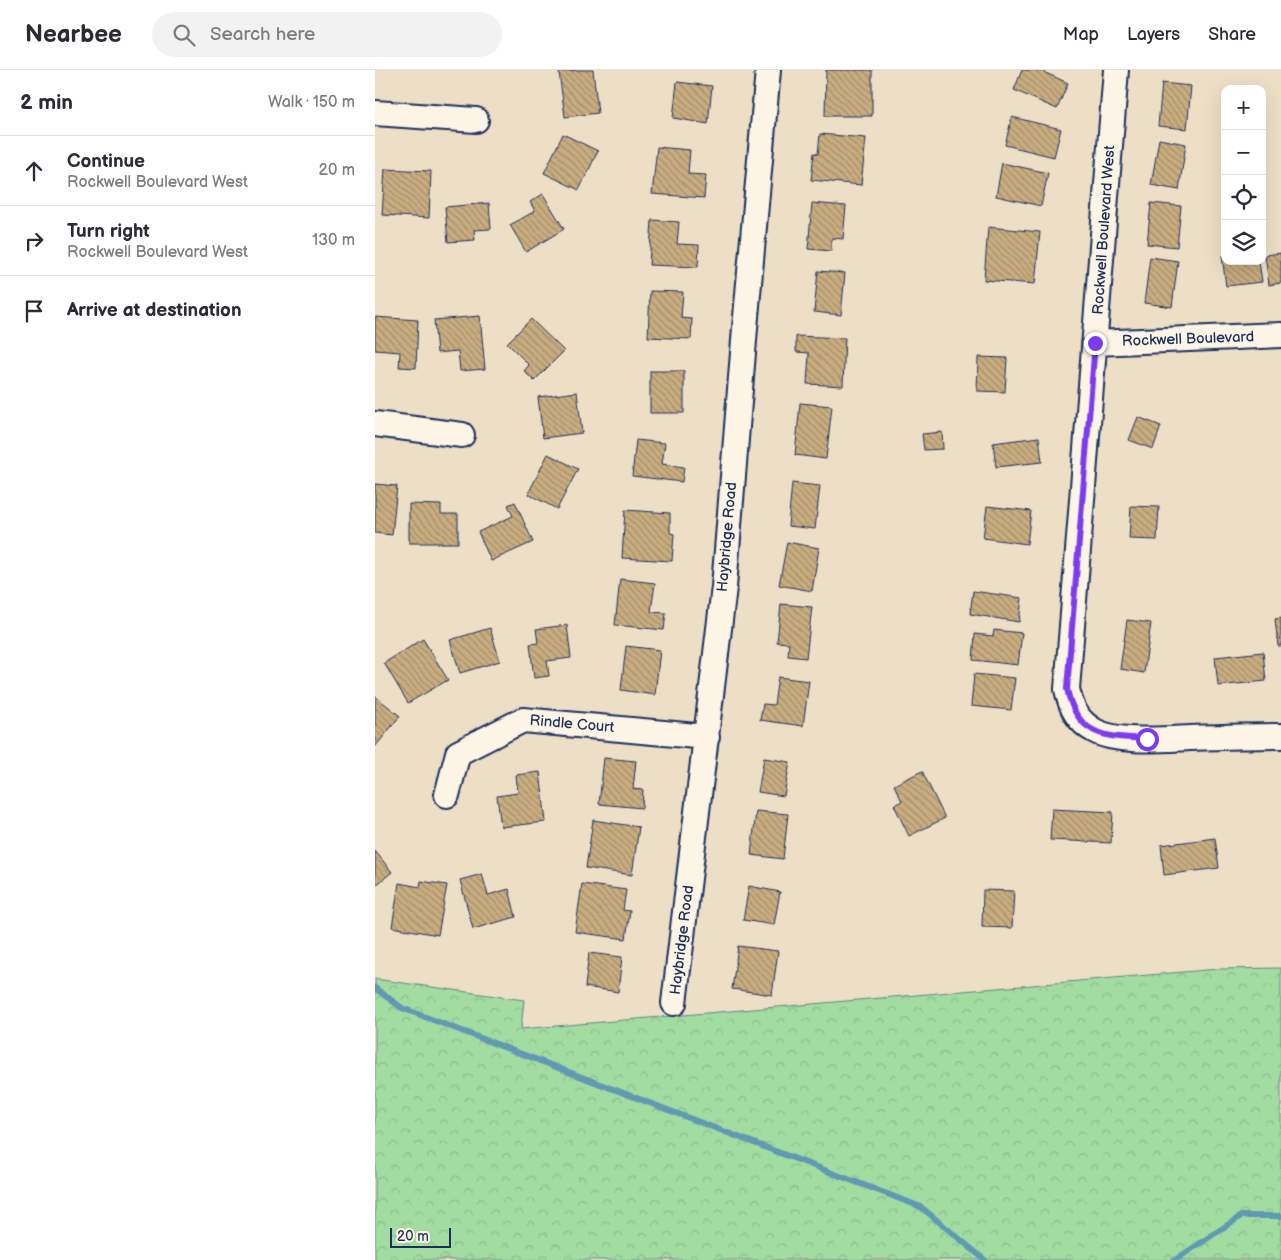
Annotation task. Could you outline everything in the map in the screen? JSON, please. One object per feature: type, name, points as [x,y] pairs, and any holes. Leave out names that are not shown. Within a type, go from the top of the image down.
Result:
[{"type":"street","name":"Haybridge Road","points":[[674,1003],[707,737],[723,587],[768,70]]},
{"type":"street","name":"Rockwell Boulevard West","points":[[1116,70],[1067,689],[1070,704],[1083,724],[1104,735],[1122,738],[1281,736]]},
{"type":"street","points":[[375,112],[476,120]]},
{"type":"street","name":"Rockwell Boulevard","points":[[1095,343],[1281,335]]},
{"type":"street","points":[[375,424],[462,434]]},
{"type":"street","name":"Rindle Court","points":[[447,794],[458,753],[523,720],[707,737]]},
{"type":"green space","points":[[1281,968],[1281,1260],[375,1260],[375,979],[524,1000],[521,1029],[1218,969]]},
{"type":"building","points":[[593,70],[598,113],[565,117],[559,72]]},
{"type":"building","points":[[826,70],[872,70],[872,116],[825,116]]},
{"type":"building","points":[[1022,70],[1039,70],[1068,83],[1057,109],[1014,90]]},
{"type":"building","points":[[677,82],[712,86],[708,124],[673,118]]},
{"type":"building","points":[[1162,83],[1191,86],[1187,129],[1158,126]]},
{"type":"building","points":[[1012,117],[1061,129],[1054,157],[1005,145]]},
{"type":"building","points":[[563,134],[598,151],[579,190],[544,173]]},
{"type":"building","points":[[820,134],[866,138],[861,185],[811,180],[814,153],[818,154]]},
{"type":"building","points":[[1159,139],[1186,144],[1179,190],[1151,185]]},
{"type":"building","points":[[657,147],[690,150],[688,174],[706,175],[704,198],[652,194]]},
{"type":"building","points":[[1002,163],[1048,173],[1041,206],[996,196]]},
{"type":"building","points":[[385,169],[431,171],[429,218],[382,215]]},
{"type":"building","points":[[543,194],[564,229],[526,252],[510,225],[535,211],[530,202]]},
{"type":"building","points":[[489,203],[491,229],[474,230],[475,240],[448,242],[445,207]]},
{"type":"building","points":[[812,203],[846,206],[843,239],[832,238],[831,251],[808,249]]},
{"type":"building","points":[[1151,203],[1181,206],[1177,247],[1147,244]]},
{"type":"building","points":[[652,220],[679,222],[677,244],[699,245],[698,267],[649,265]]},
{"type":"building","points":[[988,227],[1040,232],[1035,284],[984,280]]},
{"type":"building","points":[[1281,253],[1281,283],[1269,285],[1266,255]]},
{"type":"building","points":[[1150,257],[1178,261],[1172,307],[1144,303]]},
{"type":"building","points":[[1223,265],[1260,265],[1262,282],[1226,286]]},
{"type":"building","points":[[818,271],[845,273],[841,315],[814,312]]},
{"type":"building","points":[[650,291],[683,292],[681,318],[692,319],[691,339],[648,337]]},
{"type":"building","points":[[480,316],[485,369],[460,371],[458,351],[437,353],[434,320]]},
{"type":"building","points":[[375,317],[418,320],[416,368],[399,367],[400,352],[375,350]]},
{"type":"building","points":[[531,319],[564,351],[534,381],[524,371],[529,365],[507,343]]},
{"type":"building","points":[[796,336],[845,338],[843,386],[807,384],[809,353],[796,352]]},
{"type":"building","points":[[978,357],[1007,358],[1005,392],[977,391]]},
{"type":"building","points":[[650,371],[684,371],[684,413],[650,413]]},
{"type":"building","points":[[577,392],[582,433],[543,438],[538,397]]},
{"type":"building","points":[[800,403],[832,406],[826,459],[795,455]]},
{"type":"building","points":[[1138,417],[1161,426],[1153,449],[1129,440]]},
{"type":"building","points":[[942,432],[943,449],[924,450],[922,434]]},
{"type":"building","points":[[1039,437],[1042,462],[996,467],[993,443]]},
{"type":"building","points":[[636,440],[665,443],[662,464],[684,467],[682,482],[632,476]]},
{"type":"building","points":[[548,454],[578,469],[557,509],[528,494]]},
{"type":"building","points":[[792,483],[820,486],[815,529],[788,526]]},
{"type":"building","points":[[375,484],[397,486],[392,535],[375,533]]},
{"type":"building","points":[[515,502],[533,542],[491,561],[478,532],[513,516],[508,505]]},
{"type":"building","points":[[409,504],[441,505],[441,514],[458,514],[458,543],[409,543]]},
{"type":"building","points":[[987,506],[1031,511],[1027,544],[983,538]]},
{"type":"building","points":[[1131,506],[1159,507],[1157,540],[1129,539]]},
{"type":"building","points":[[625,510],[670,513],[670,533],[674,534],[672,561],[622,558]]},
{"type":"building","points":[[787,542],[819,548],[812,591],[779,585]]},
{"type":"building","points":[[620,579],[655,583],[651,612],[666,613],[664,630],[615,625]]},
{"type":"building","points":[[973,591],[1022,598],[1019,622],[970,614]]},
{"type":"building","points":[[781,604],[812,607],[806,658],[788,656],[789,643],[777,642]]},
{"type":"building","points":[[1281,618],[1281,646],[1278,646],[1275,619]]},
{"type":"building","points":[[1127,620],[1151,623],[1144,673],[1120,669]]},
{"type":"building","points":[[567,625],[571,658],[547,661],[549,676],[534,678],[530,644],[538,643],[536,629]]},
{"type":"building","points":[[490,628],[500,661],[460,673],[450,640]]},
{"type":"building","points":[[994,630],[1022,633],[1018,665],[973,660],[975,634],[993,636]]},
{"type":"building","points":[[423,639],[448,680],[408,703],[384,663]]},
{"type":"building","points":[[626,646],[660,650],[655,695],[621,690]]},
{"type":"building","points":[[1263,652],[1266,681],[1218,686],[1215,657]]},
{"type":"building","points":[[974,674],[1015,678],[1011,710],[971,706]]},
{"type":"building","points":[[778,677],[809,681],[803,726],[760,720],[763,704],[774,705]]},
{"type":"building","points":[[375,696],[400,716],[375,747]]},
{"type":"building","points":[[604,758],[636,761],[633,789],[643,790],[642,808],[599,804]]},
{"type":"building","points":[[764,758],[790,762],[784,796],[758,792]]},
{"type":"building","points":[[922,771],[945,818],[909,836],[894,805],[902,801],[894,785]]},
{"type":"building","points":[[540,772],[546,822],[501,827],[497,796],[518,793],[516,775]]},
{"type":"building","points":[[1052,809],[1113,812],[1111,843],[1050,840]]},
{"type":"building","points":[[756,811],[788,814],[783,859],[751,855]]},
{"type":"building","points":[[593,820],[639,827],[632,875],[586,868]]},
{"type":"building","points":[[1215,838],[1219,868],[1164,875],[1161,845]]},
{"type":"building","points":[[375,851],[392,872],[375,886]]},
{"type":"building","points":[[482,874],[488,895],[509,889],[516,917],[473,929],[460,880]]},
{"type":"building","points":[[421,881],[447,885],[438,935],[392,927],[399,883],[420,887]]},
{"type":"building","points":[[582,884],[626,890],[623,910],[630,911],[626,939],[575,932]]},
{"type":"building","points":[[749,886],[780,892],[774,925],[743,920]]},
{"type":"building","points":[[983,890],[1014,891],[1012,928],[982,927]]},
{"type":"building","points":[[738,946],[778,951],[772,995],[732,989]]},
{"type":"building","points":[[589,953],[622,957],[618,992],[585,987]]},
{"type":"waterway","points":[[375,988],[402,1008],[921,1207],[985,1260]]},
{"type":"waterway","points":[[1175,1260],[1241,1216],[1281,1216]]},
{"type":"route","points":[[1095,343],[1067,689],[1070,704],[1083,724],[1104,735],[1147,739]]}]
